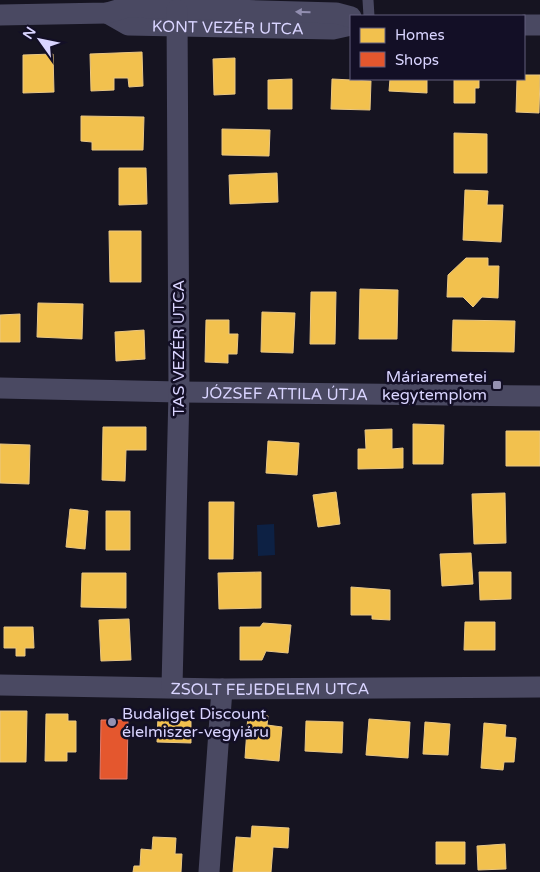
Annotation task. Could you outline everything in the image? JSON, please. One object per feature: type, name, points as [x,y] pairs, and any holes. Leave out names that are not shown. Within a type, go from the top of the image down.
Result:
[{"type":"street","name":"KONT VEZÉR UTCA","points":[[0,15],[128,7],[176,18],[274,20],[333,29],[350,25]]},
{"type":"street","name":"KONT VEZÉR UTCA","points":[[274,20],[336,13],[350,17]]},
{"type":"street","name":"TAS VEZÉR UTCA","points":[[172,687],[179,392],[176,18]]},
{"type":"street","points":[[525,25],[540,25]]},
{"type":"street","name":"JÓZSEF ATTILA ÚTJA","points":[[0,388],[540,396]]},
{"type":"street","name":"ZSOLT FEJEDELEM UTCA","points":[[0,685],[222,689],[540,687]]},
{"type":"street","points":[[209,872],[222,689]]},
{"type":"lane","points":[[368,0],[369,15]]},
{"type":"water","points":[[274,524],[275,555],[258,556],[257,525]]},
{"type":"building: Homes","points":[[142,52],[143,86],[129,87],[128,78],[114,78],[114,90],[91,91],[90,54]]},
{"type":"building: Homes","points":[[53,54],[54,92],[23,93],[23,55]]},
{"type":"building: Homes","points":[[235,58],[235,94],[214,95],[213,59]]},
{"type":"building: Homes","points":[[525,75],[540,75],[539,113],[516,112],[517,80],[525,80]]},
{"type":"building: Homes","points":[[292,79],[292,109],[268,109],[268,80]]},
{"type":"building: Homes","points":[[332,79],[371,81],[370,110],[331,109]]},
{"type":"building: Homes","points":[[390,80],[427,80],[427,93],[389,91]]},
{"type":"building: Homes","points":[[454,80],[479,80],[479,88],[475,88],[475,103],[454,103]]},
{"type":"building: Homes","points":[[81,116],[144,117],[143,150],[92,150],[92,142],[81,141]]},
{"type":"building: Homes","points":[[222,129],[270,130],[269,156],[222,155]]},
{"type":"building: Homes","points":[[454,133],[487,134],[487,173],[454,173]]},
{"type":"building: Homes","points":[[119,168],[146,168],[147,204],[119,205]]},
{"type":"building: Homes","points":[[277,173],[278,202],[230,204],[229,175]]},
{"type":"building: Homes","points":[[465,190],[488,191],[487,205],[503,205],[501,242],[463,240]]},
{"type":"building: Homes","points":[[109,231],[141,231],[141,282],[110,282]]},
{"type":"building: Homes","points":[[466,258],[488,258],[488,266],[499,266],[498,298],[482,297],[473,307],[463,297],[447,297],[448,275]]},
{"type":"building: Homes","points":[[360,289],[398,290],[397,339],[359,339]]},
{"type":"building: Homes","points":[[311,292],[336,292],[335,344],[310,344]]},
{"type":"building: Homes","points":[[38,303],[83,304],[82,339],[37,337]]},
{"type":"building: Homes","points":[[262,312],[295,313],[293,353],[261,352]]},
{"type":"building: Homes","points":[[20,314],[20,342],[0,342],[0,315]]},
{"type":"building: Homes","points":[[206,320],[229,320],[229,334],[238,334],[237,354],[228,354],[228,363],[205,362]]},
{"type":"building: Homes","points":[[453,320],[515,321],[514,352],[452,351]]},
{"type":"building: Homes","points":[[144,330],[145,359],[116,361],[115,332]]},
{"type":"building: Homes","points":[[413,424],[444,425],[443,464],[413,464]]},
{"type":"building: Homes","points":[[103,427],[146,427],[146,450],[126,450],[125,481],[102,480]]},
{"type":"building: Homes","points":[[392,429],[392,449],[403,448],[403,468],[358,469],[358,449],[366,449],[365,430]]},
{"type":"building: Homes","points":[[506,431],[540,431],[540,466],[506,466]]},
{"type":"building: Homes","points":[[268,441],[299,443],[297,475],[266,473]]},
{"type":"building: Homes","points":[[0,444],[30,445],[29,484],[0,483]]},
{"type":"building: Homes","points":[[336,492],[340,524],[318,527],[313,495]]},
{"type":"building: Homes","points":[[505,493],[506,543],[474,544],[472,494]]},
{"type":"building: Homes","points":[[209,502],[234,502],[233,559],[209,559]]},
{"type":"building: Homes","points":[[70,509],[88,511],[85,549],[66,547]]},
{"type":"building: Homes","points":[[106,511],[130,511],[130,550],[106,550]]},
{"type":"building: Homes","points":[[471,553],[473,584],[442,586],[440,554]]},
{"type":"building: Homes","points":[[261,572],[261,608],[219,609],[218,573]]},
{"type":"building: Homes","points":[[479,572],[511,572],[511,599],[480,600]]},
{"type":"building: Homes","points":[[82,573],[126,573],[126,608],[81,607]]},
{"type":"building: Homes","points":[[351,587],[390,590],[390,620],[372,619],[372,615],[351,615]]},
{"type":"building: Homes","points":[[129,619],[131,660],[101,661],[99,620]]},
{"type":"building: Homes","points":[[465,622],[495,622],[495,650],[464,650]]},
{"type":"building: Homes","points":[[263,623],[291,625],[288,653],[266,651],[262,660],[240,660],[240,627],[260,627]]},
{"type":"building: Homes","points":[[4,627],[33,627],[34,648],[25,648],[25,656],[16,656],[16,648],[4,648]]},
{"type":"building: Homes","points":[[0,711],[27,711],[26,762],[0,762]]},
{"type":"building: Homes","points":[[46,714],[68,714],[68,721],[76,721],[76,752],[67,752],[67,761],[45,761]]},
{"type":"building: Homes","points":[[248,714],[268,716],[267,725],[282,727],[279,761],[245,758]]},
{"type":"building: Homes","points":[[158,715],[191,716],[191,743],[157,742]]},
{"type":"building: Homes","points":[[369,719],[410,722],[408,758],[366,755]]},
{"type":"building: Homes","points":[[306,721],[343,722],[342,753],[305,751]]},
{"type":"building: Homes","points":[[425,722],[450,724],[448,755],[423,754]]},
{"type":"building: Homes","points":[[484,723],[506,725],[505,737],[516,738],[514,762],[504,762],[503,770],[481,768]]},
{"type":"building: Homes","points":[[252,826],[289,828],[288,848],[273,847],[271,872],[233,872],[236,837],[251,838]]},
{"type":"building: Homes","points":[[153,837],[176,838],[175,854],[182,854],[181,872],[133,872],[134,866],[140,866],[141,849],[152,850]]},
{"type":"building: Homes","points":[[436,842],[465,842],[465,864],[436,864]]},
{"type":"building: Homes","points":[[505,844],[506,869],[478,870],[477,846]]},
{"type":"building: Shops","points":[[101,720],[128,720],[127,779],[100,779]]},
{"type":"place","name":"Máriaremetei kegytemplom","points":[[497,385]]},
{"type":"place","name":"Budaliget Discount élelmiszer-vegyiáru","points":[[112,722]]}]
